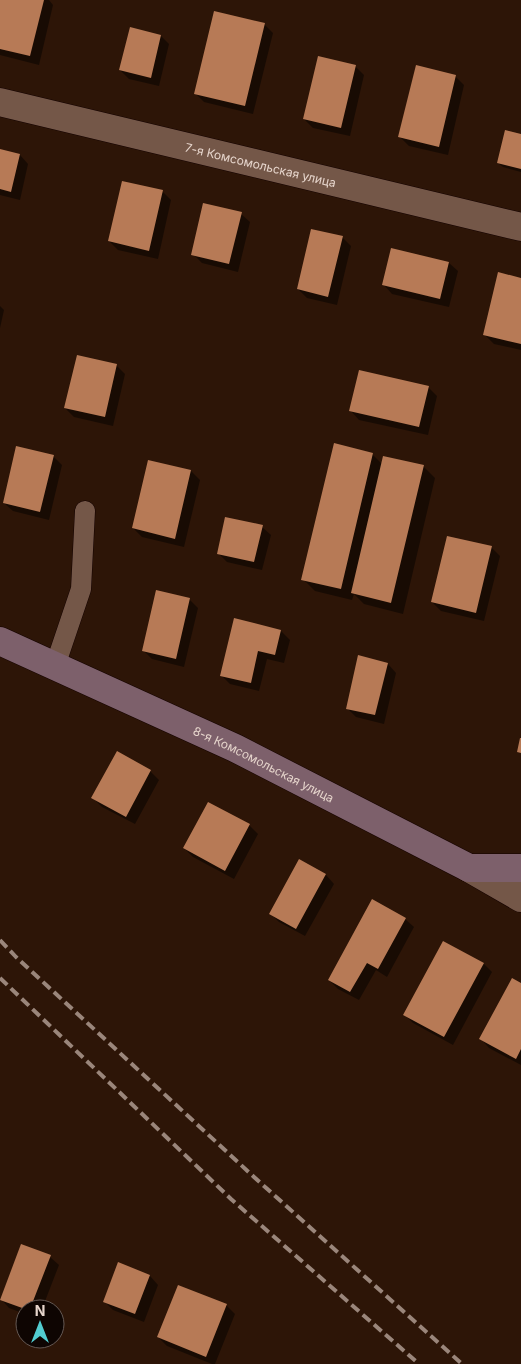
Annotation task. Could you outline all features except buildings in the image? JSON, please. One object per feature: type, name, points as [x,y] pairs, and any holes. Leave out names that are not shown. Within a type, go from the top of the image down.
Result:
[{"type":"main road","name":"8-я Комсомольская улица","points":[[0,642],[235,748],[469,868]]},
{"type":"main road","points":[[469,868],[521,868]]},
{"type":"street","name":"7-я Комсомольская улица","points":[[0,102],[521,227]]},
{"type":"street","name":"8-я Комсомольская улица","points":[[469,868],[521,898]]},
{"type":"lane","points":[[55,666],[81,589],[85,511]]},
{"type":"railway","points":[[0,940],[16,957],[254,1177],[462,1364]]},
{"type":"railway","points":[[0,978],[231,1199],[419,1364]]}]
